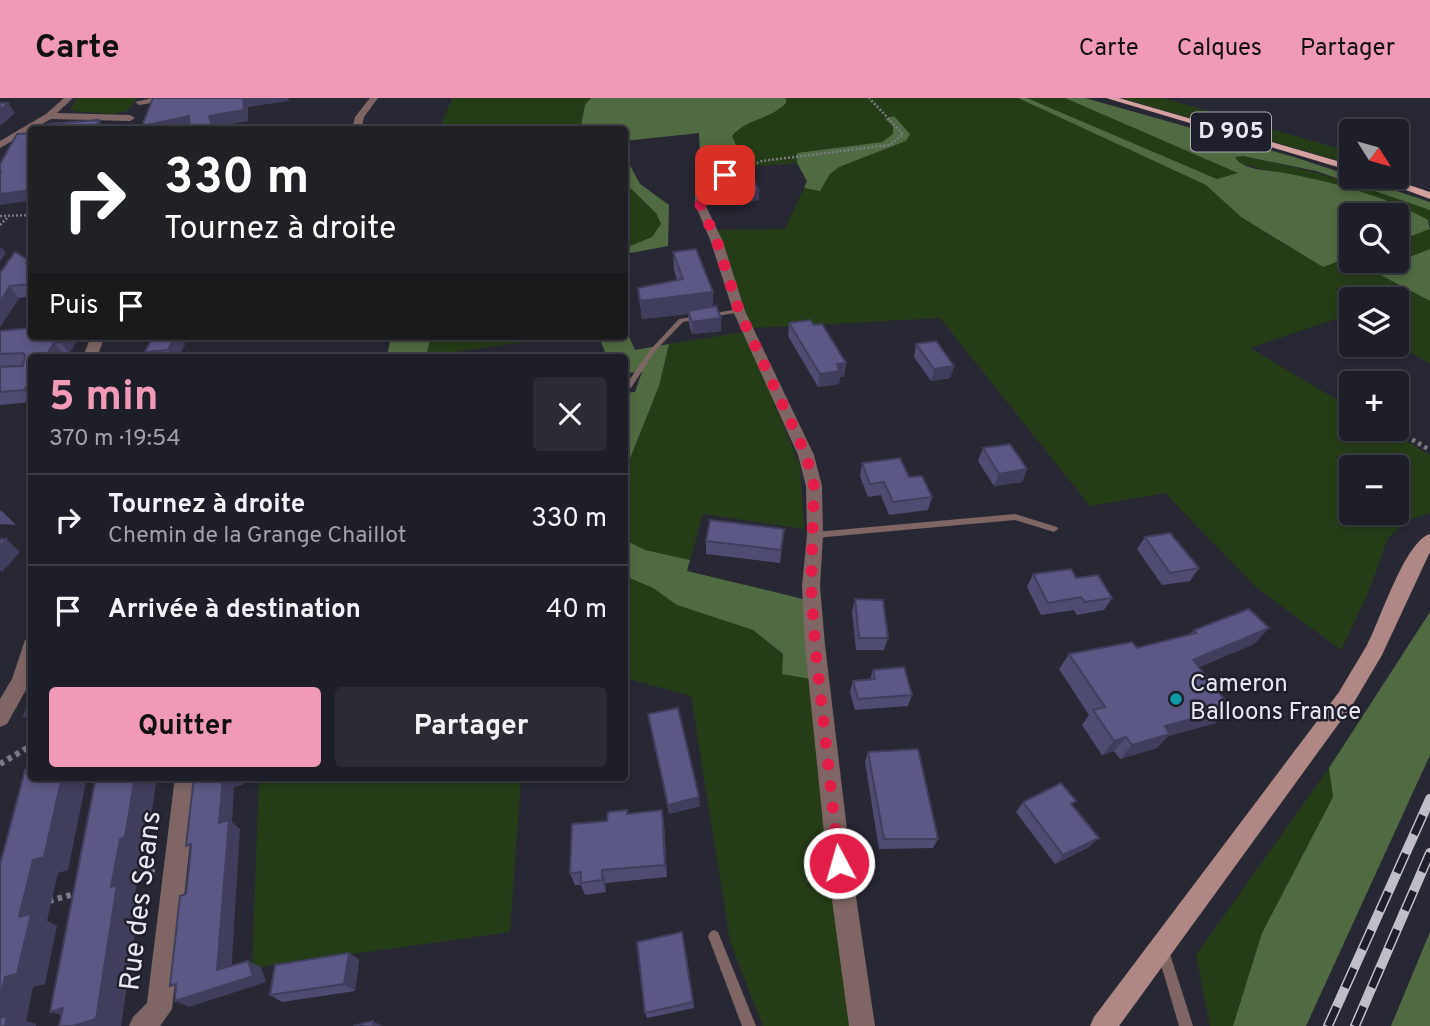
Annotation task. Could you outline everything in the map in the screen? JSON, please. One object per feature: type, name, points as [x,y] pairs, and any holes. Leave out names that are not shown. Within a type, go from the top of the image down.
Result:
[{"type":"main road","name":"D 905","points":[[1110,98],[1339,165]]},
{"type":"main road","points":[[1409,189],[1430,196]]},
{"type":"main road","points":[[1103,1026],[1346,698],[1375,649],[1419,554],[1430,540]]},
{"type":"street","points":[[32,126],[49,116],[69,98]]},
{"type":"street","points":[[127,126],[140,100],[177,98]]},
{"type":"street","points":[[357,126],[360,117],[374,98]]},
{"type":"street","points":[[49,116],[130,117]]},
{"type":"street","points":[[0,145],[28,128]]},
{"type":"street","points":[[706,185],[700,193],[700,204],[717,242],[739,311],[811,470],[814,486],[815,535],[811,586],[815,645],[839,863],[862,1026]]},
{"type":"street","points":[[0,718],[21,681],[28,659]]},
{"type":"street","name":"Rue des Seans","points":[[142,1026],[159,1009],[186,781]]},
{"type":"lane","points":[[628,386],[653,350],[681,320],[739,311]]},
{"type":"lane","points":[[815,535],[1015,517],[1054,529]]},
{"type":"lane","points":[[714,936],[749,1026]]},
{"type":"lane","points":[[1161,948],[1186,1026]]},
{"type":"path","points":[[706,185],[762,161],[890,145],[899,140],[903,134],[900,127],[869,98]]},
{"type":"path","points":[[0,216],[28,215]]},
{"type":"path","points":[[0,225],[7,217]]},
{"type":"path","points":[[1409,438],[1430,450]]},
{"type":"path","points":[[0,764],[28,748]]},
{"type":"path","points":[[124,878],[138,874]]},
{"type":"path","points":[[35,905],[84,891]]},
{"type":"green space","points":[[77,98],[137,98],[127,111],[113,114],[73,111],[71,109]]},
{"type":"green space","points":[[452,98],[591,98],[585,105],[581,126],[441,126]]},
{"type":"green space","points":[[591,98],[786,98],[786,103],[780,109],[745,126],[732,136],[737,148],[737,159],[733,168],[721,169],[700,153],[699,133],[628,141],[628,126],[581,126],[585,105]]},
{"type":"green space","points":[[786,98],[1018,98],[1206,185],[1241,217],[1323,267],[1339,261],[1339,273],[1378,273],[1404,287],[1339,287],[1339,318],[1250,348],[1339,401],[1339,441],[1406,441],[1430,455],[1430,513],[1409,520],[1409,455],[1339,455],[1339,525],[1402,525],[1388,538],[1367,596],[1341,650],[1257,588],[1165,493],[1090,506],[940,318],[751,328],[717,230],[785,229],[804,188],[820,191],[830,174],[839,167],[906,141],[893,126],[893,134],[882,142],[797,153],[797,163],[733,168],[738,157],[732,136],[745,126],[780,109],[786,103]]},
{"type":"green space","points":[[1018,98],[1027,98],[1217,179],[1238,173],[1065,98],[1085,98],[1294,157],[1339,172],[1339,179],[1316,171],[1243,156],[1235,157],[1249,167],[1317,180],[1339,186],[1339,189],[1356,190],[1393,203],[1339,203],[1339,261],[1323,267],[1241,217],[1206,185]]},
{"type":"green space","points":[[1027,98],[1065,98],[1239,173],[1217,179]]},
{"type":"green space","points":[[1121,98],[1163,98],[1339,149],[1339,161]]},
{"type":"green space","points":[[894,116],[910,134],[906,141],[839,167],[830,174],[820,191],[804,188],[807,181],[797,163],[797,153],[882,142],[893,134],[893,126],[885,119]]},
{"type":"green space","points":[[1242,156],[1314,172],[1339,180],[1339,189],[1238,163],[1235,157]]},
{"type":"green space","points":[[628,162],[640,184],[669,205],[668,246],[628,253],[628,247],[652,237],[661,224],[656,213],[628,186]]},
{"type":"green space","points":[[628,186],[656,213],[661,224],[652,237],[628,247]]},
{"type":"green space","points":[[1341,189],[1369,189],[1430,210],[1430,222],[1409,212],[1409,203],[1388,201]]},
{"type":"green space","points":[[1369,189],[1391,189],[1430,202],[1430,210]]},
{"type":"green space","points":[[1409,210],[1428,220],[1430,229],[1409,237]]},
{"type":"green space","points":[[1430,229],[1430,249],[1409,257],[1409,237]]},
{"type":"green space","points":[[1430,249],[1430,301],[1409,290],[1409,287],[1403,287],[1377,273],[1409,273],[1409,257]]},
{"type":"green space","points":[[1409,290],[1430,301],[1430,364],[1409,351]]},
{"type":"green space","points":[[745,332],[800,466],[804,529],[703,514],[690,560],[645,550],[628,542],[628,464],[659,386],[669,344]]},
{"type":"green space","points":[[628,335],[635,350],[669,344],[659,386],[628,464],[628,393],[635,392],[642,372],[628,373],[628,354],[606,354],[598,340],[628,340]]},
{"type":"green space","points":[[390,340],[430,340],[427,354],[388,354]]},
{"type":"green space","points":[[430,340],[539,340],[440,354],[426,354]]},
{"type":"green space","points":[[628,542],[645,550],[690,560],[687,571],[803,599],[811,679],[782,674],[783,654],[753,630],[677,605],[653,588],[628,577]]},
{"type":"green space","points":[[628,577],[653,588],[677,605],[753,630],[811,679],[854,1026],[763,1026],[730,941],[691,696],[628,679]]},
{"type":"green space","points":[[1430,612],[1430,755],[1306,1026],[1233,1026],[1262,933],[1333,797],[1329,768]]},
{"type":"green space","points":[[1329,768],[1333,797],[1262,933],[1233,1026],[1210,1026],[1196,955]]},
{"type":"green space","points":[[259,781],[521,781],[510,932],[252,968]]},
{"type":"green space","points":[[1430,932],[1430,1026],[1391,1026]]},
{"type":"building","points":[[153,98],[243,98],[244,110],[209,116],[212,126],[190,126],[189,116],[142,126]]},
{"type":"building","points":[[99,120],[96,126],[47,126]]},
{"type":"building","points":[[28,133],[28,190],[0,194],[0,164],[17,134]]},
{"type":"building","points":[[748,168],[759,191],[740,192],[729,170]]},
{"type":"building","points":[[696,249],[713,292],[640,301],[638,288],[683,279],[673,252]]},
{"type":"building","points":[[15,252],[28,260],[28,284],[10,286],[0,302],[0,273]]},
{"type":"building","points":[[716,306],[721,318],[692,322],[688,311]]},
{"type":"building","points":[[810,320],[814,325],[822,324],[846,363],[837,364],[840,371],[820,374],[789,323]]},
{"type":"building","points":[[28,328],[28,340],[62,340],[54,343],[47,354],[28,354],[28,384],[24,390],[0,392],[0,367],[23,366],[25,355],[0,354],[0,331]]},
{"type":"building","points":[[151,340],[173,340],[168,350],[145,352]]},
{"type":"building","points":[[936,341],[954,366],[934,369],[916,344]]},
{"type":"building","points":[[1010,444],[1027,469],[999,474],[983,448]]},
{"type":"building","points":[[900,458],[909,477],[922,476],[932,497],[893,502],[884,482],[870,484],[862,463]]},
{"type":"building","points":[[710,520],[784,529],[781,550],[706,541]]},
{"type":"building","points":[[1170,533],[1199,568],[1170,573],[1145,537]]},
{"type":"building","points":[[1071,569],[1076,578],[1098,575],[1112,598],[1085,602],[1081,597],[1048,603],[1033,574]]},
{"type":"building","points":[[855,599],[883,600],[888,638],[859,638]]},
{"type":"building","points":[[1249,609],[1269,628],[1193,660],[1231,708],[1165,726],[1170,734],[1132,745],[1126,737],[1114,741],[1093,710],[1105,707],[1069,654],[1132,642],[1137,648],[1196,633],[1194,630]]},
{"type":"building","points":[[904,667],[912,695],[858,699],[853,681],[875,679],[873,670]]},
{"type":"building","points":[[678,708],[699,797],[668,805],[648,714]]},
{"type":"building","points":[[918,749],[938,839],[884,839],[868,752]]},
{"type":"building","points":[[28,769],[28,781],[61,781],[44,857],[33,860],[19,917],[31,914],[17,974],[5,977],[0,998],[0,865],[25,770]]},
{"type":"building","points":[[95,781],[134,781],[125,837],[120,839],[111,887],[117,885],[96,1019],[73,1026],[59,1026],[63,1008],[50,1012]]},
{"type":"building","points":[[194,781],[223,781],[219,823],[229,820],[217,970],[248,961],[253,976],[175,1001],[176,984],[170,986],[180,896],[186,894],[191,844],[186,846]]},
{"type":"building","points":[[1061,783],[1076,801],[1071,804],[1099,838],[1063,855],[1023,802]]},
{"type":"building","points":[[627,810],[627,814],[662,810],[665,865],[602,870],[602,880],[581,883],[581,872],[570,873],[572,824],[607,821],[608,812]]},
{"type":"building","points":[[682,932],[693,1002],[645,1013],[637,942]]},
{"type":"building","points":[[349,953],[344,984],[270,995],[275,965]]},
{"type":"building","points":[[7,1016],[5,1026],[0,1026],[0,1018]]},
{"type":"building","points":[[373,1021],[373,1026],[353,1026]]},
{"type":"railway","points":[[1328,1026],[1430,799]]},
{"type":"railway","points":[[1355,1026],[1430,853]]},
{"type":"place","name":"Cameron Balloons France","points":[[1176,699]]},
{"type":"route","points":[[725,175],[702,189],[700,204],[717,242],[739,311],[806,455],[814,486],[816,510],[811,586],[839,863]]}]
